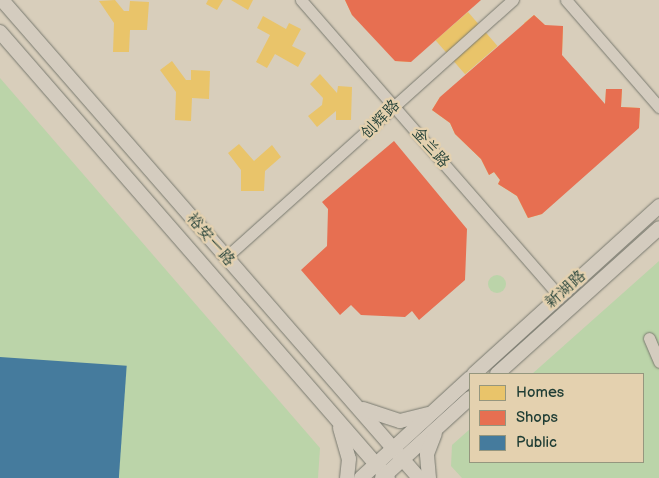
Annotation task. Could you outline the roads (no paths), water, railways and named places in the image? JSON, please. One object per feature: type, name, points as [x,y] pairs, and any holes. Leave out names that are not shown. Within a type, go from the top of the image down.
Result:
[{"type":"main road","name":"裕安一路","points":[[2,0],[225,258],[419,478]]},
{"type":"main road","name":"裕安一路","points":[[0,32],[335,416],[385,477]]},
{"type":"main road","name":"新湖路","points":[[475,373],[659,206]]},
{"type":"main road","name":"新湖路","points":[[498,373],[659,228]]},
{"type":"main road","points":[[608,252],[606,264],[617,266]]},
{"type":"main road","points":[[360,478],[469,379]]},
{"type":"main road","points":[[350,399],[368,412],[389,420],[411,420],[433,412]]},
{"type":"main road","points":[[385,477],[469,399]]},
{"type":"main road","points":[[335,416],[347,446],[347,478]]},
{"type":"main road","points":[[429,478],[429,446],[443,423]]},
{"type":"street","name":"金兰路","points":[[301,0],[559,296]]},
{"type":"street","name":"创辉路","points":[[225,258],[380,124],[392,106],[513,0]]},
{"type":"street","points":[[566,0],[659,107]]},
{"type":"street","points":[[649,338],[659,362]]}]
